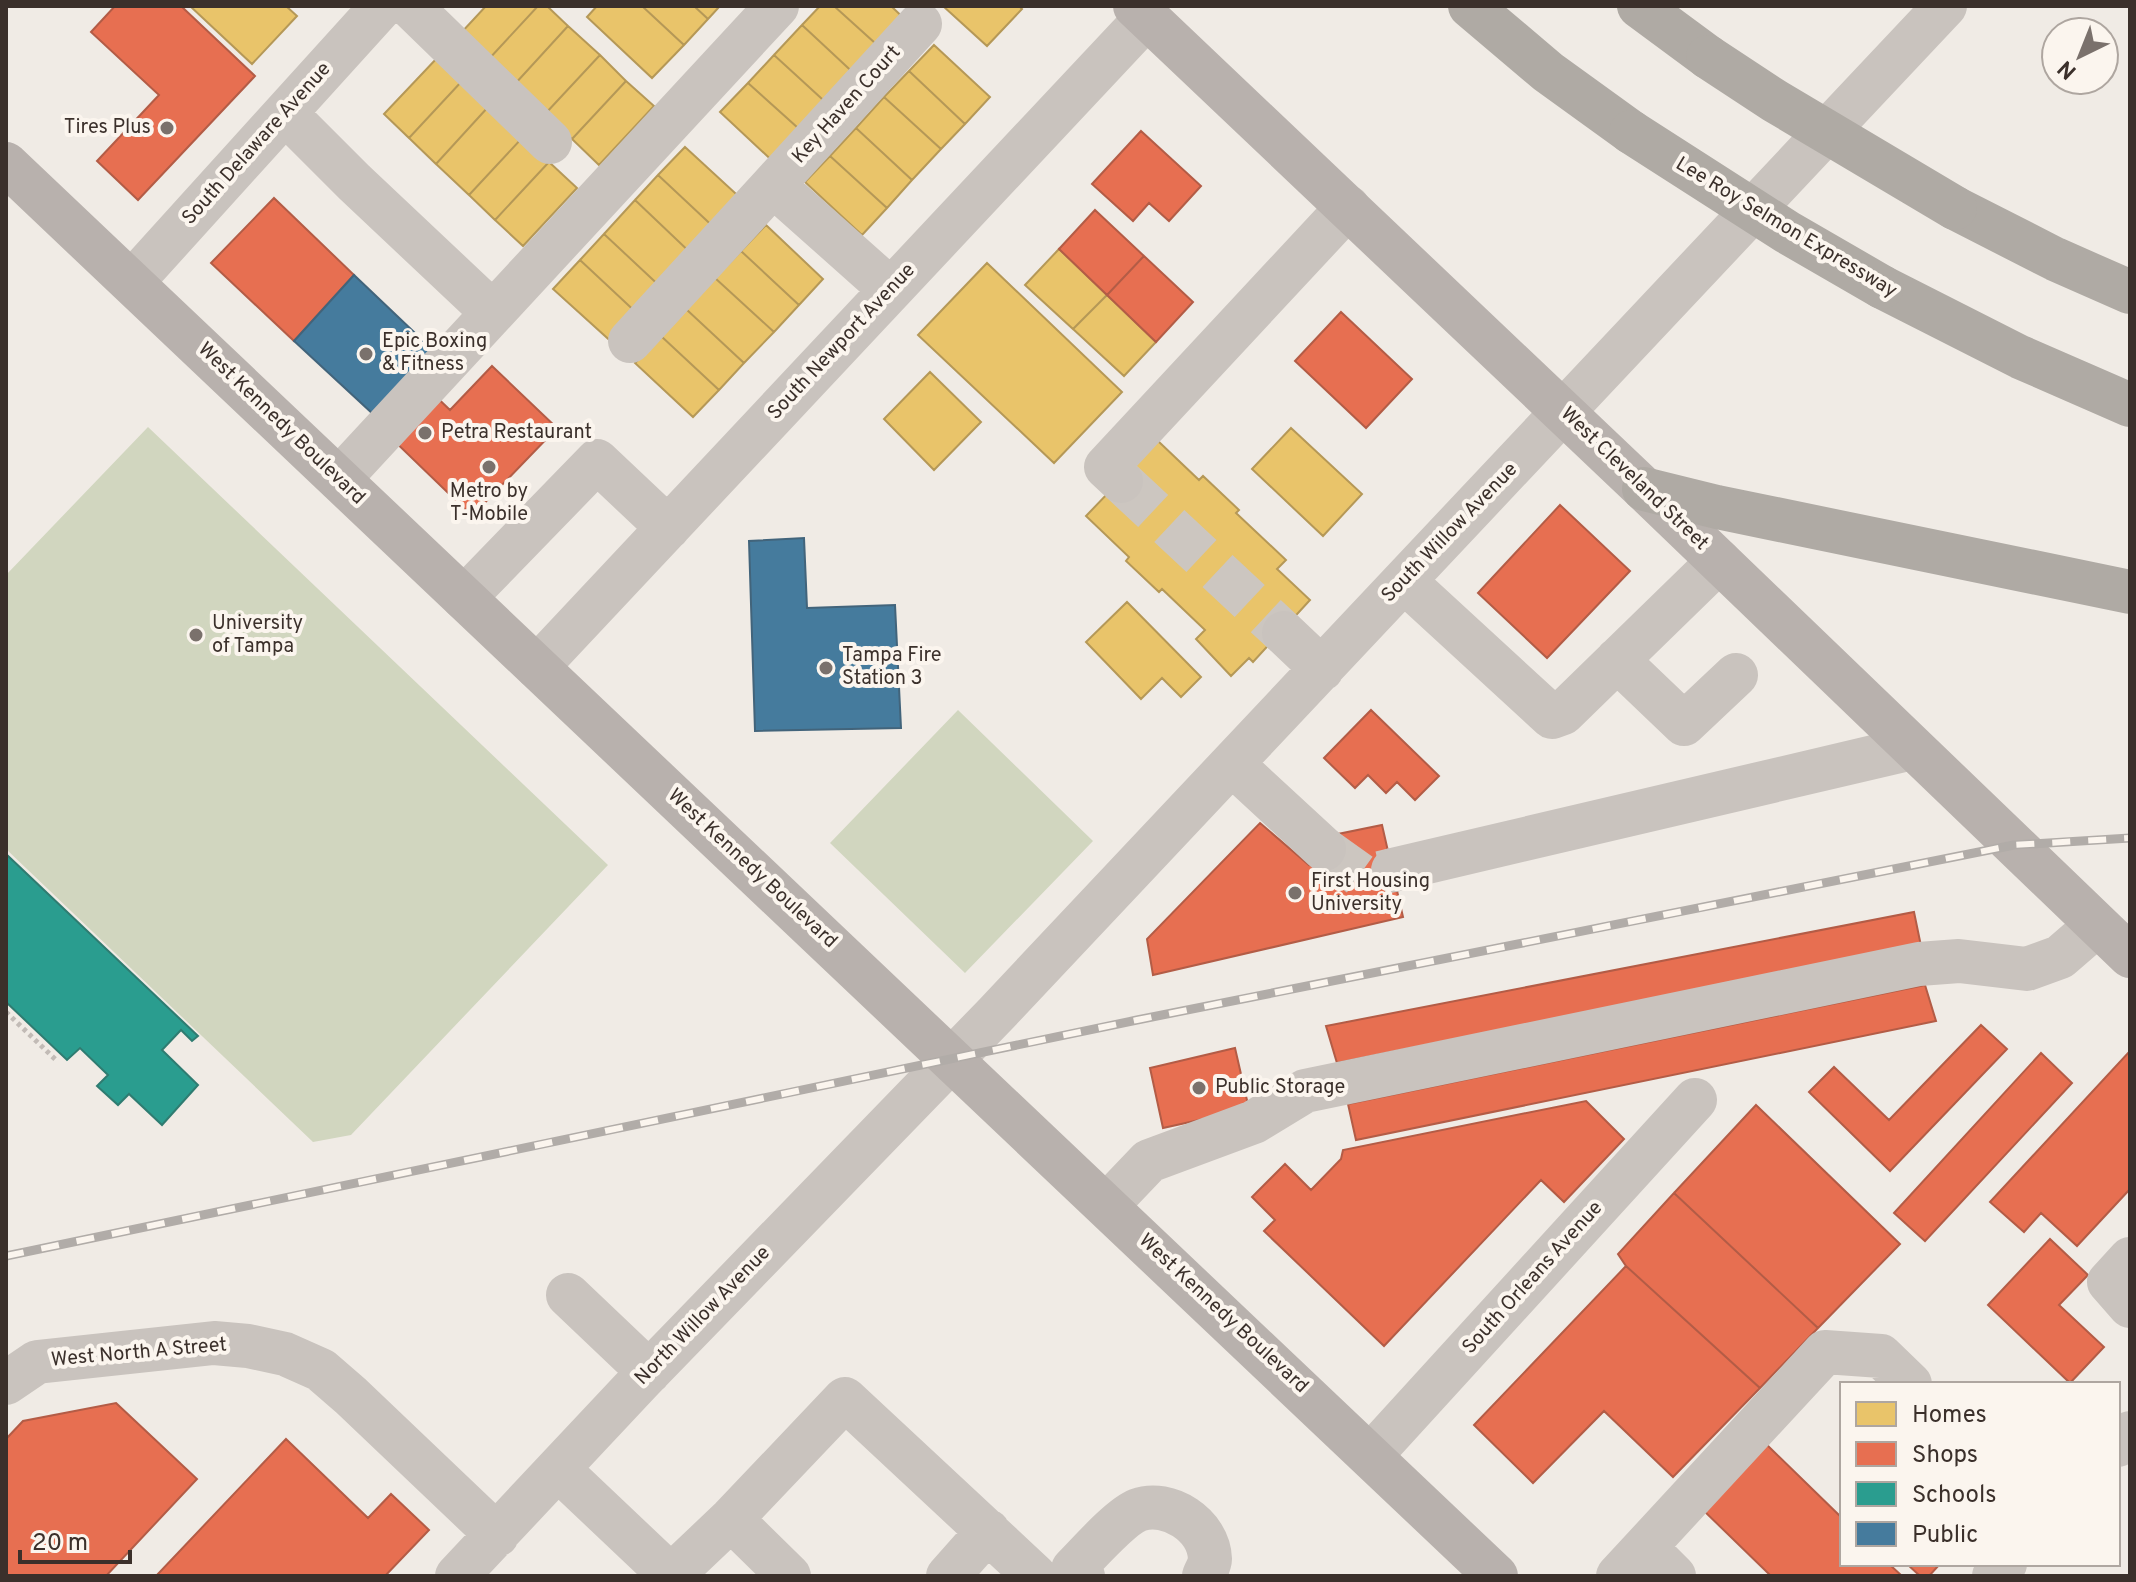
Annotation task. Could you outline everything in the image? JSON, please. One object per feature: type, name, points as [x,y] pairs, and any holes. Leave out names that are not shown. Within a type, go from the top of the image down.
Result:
[{"type":"highway","name":"Lee Roy Selmon Expressway","points":[[1470,6],[1548,72],[1631,132],[1774,224],[1882,287],[2020,357],[2130,405]]},
{"type":"highway","points":[[1639,6],[1775,101],[1955,208],[2055,259],[2130,292]]},
{"type":"highway","points":[[1644,489],[1717,507],[2130,592]]},
{"type":"main road","name":"West Cleveland Street","points":[[1141,12],[1565,413],[2130,956]]},
{"type":"main road","name":"West Kennedy Boulevard","points":[[6,164],[1496,1576]]},
{"type":"street","name":"South Delaware Avenue","points":[[132,282],[382,6]]},
{"type":"street","points":[[410,6],[550,142]]},
{"type":"street","points":[[339,479],[777,6]]},
{"type":"street","name":"South Willow Avenue","points":[[953,1059],[1565,413],[1945,6]]},
{"type":"street","name":"South Newport Avenue","points":[[537,667],[891,290],[1141,12]]},
{"type":"street","name":"Key Haven Court","points":[[630,341],[920,24]]},
{"type":"street","points":[[285,113],[492,312]]},
{"type":"street","points":[[773,185],[891,290]]},
{"type":"street","points":[[1121,481],[1106,467],[1348,207]]},
{"type":"street","points":[[464,598],[597,461],[668,528]]},
{"type":"street","points":[[1404,581],[1552,717],[1563,713],[1719,561]]},
{"type":"street","points":[[1284,633],[1322,669]]},
{"type":"street","points":[[1617,660],[1684,724],[1736,675]]},
{"type":"street","points":[[1393,870],[1912,748]]},
{"type":"street","points":[[1232,764],[1324,849]]},
{"type":"street","points":[[1107,1205],[1149,1161],[1254,1122],[1305,1091],[1919,964],[1959,961],[2027,969],[2060,957],[2097,925]]},
{"type":"street","name":"North Willow Avenue","points":[[457,1576],[649,1372],[953,1059]]},
{"type":"street","name":"South Orleans Avenue","points":[[1371,1455],[1695,1100]]},
{"type":"street","points":[[2130,1259],[2109,1282],[2130,1306]]},
{"type":"street","points":[[568,1295],[649,1372]]},
{"type":"street","name":"West North A Street","points":[[6,1383],[37,1362],[184,1346],[214,1343],[285,1354],[321,1370],[497,1535]]},
{"type":"street","points":[[1646,1566],[1825,1352],[1881,1356],[1908,1382]]},
{"type":"street","points":[[558,1469],[671,1576],[731,1519],[845,1399],[988,1531],[1064,1574],[1137,1511],[1161,1508],[1183,1514],[1204,1538],[1210,1560],[1204,1576]]},
{"type":"street","points":[[731,1519],[789,1576]]},
{"type":"street","points":[[948,1576],[988,1531]]},
{"type":"path","points":[[6,1012],[56,1060]]},
{"type":"green space","points":[[148,427],[608,865],[351,1135],[313,1142],[6,849],[6,575]]},
{"type":"green space","points":[[958,710],[1093,841],[965,973],[830,843]]},
{"type":"building: Homes","points":[[190,6],[286,6],[297,16],[252,64]]},
{"type":"building: Homes","points":[[486,6],[538,6],[488,60],[460,34]]},
{"type":"building: Homes","points":[[538,6],[547,6],[568,26],[514,85],[488,60]]},
{"type":"building: Homes","points":[[597,6],[642,6],[684,45],[652,78],[587,17]]},
{"type":"building: Homes","points":[[642,6],[694,6],[708,19],[684,45]]},
{"type":"building: Homes","points":[[694,6],[720,6],[708,19]]},
{"type":"building: Homes","points":[[820,6],[834,6],[885,52],[860,79],[802,25]]},
{"type":"building: Homes","points":[[834,6],[891,6],[911,25],[885,52]]},
{"type":"building: Homes","points":[[943,6],[1019,6],[1022,9],[987,46]]},
{"type":"building: Homes","points":[[802,25],[860,79],[833,109],[774,55]]},
{"type":"building: Homes","points":[[568,26],[600,55],[545,114],[514,85]]},
{"type":"building: Homes","points":[[934,45],[990,97],[965,124],[909,71]]},
{"type":"building: Homes","points":[[600,55],[626,81],[572,139],[545,114]]},
{"type":"building: Homes","points":[[774,55],[833,109],[807,136],[748,83]]},
{"type":"building: Homes","points":[[438,57],[462,81],[409,138],[384,114]]},
{"type":"building: Homes","points":[[909,71],[965,124],[941,149],[884,97]]},
{"type":"building: Homes","points":[[462,81],[489,106],[436,164],[409,138]]},
{"type":"building: Homes","points":[[626,81],[654,106],[599,165],[572,139]]},
{"type":"building: Homes","points":[[748,83],[807,136],[779,167],[720,112]]},
{"type":"building: Homes","points":[[884,97],[941,149],[912,180],[856,128]]},
{"type":"building: Homes","points":[[489,106],[523,137],[469,195],[436,164]]},
{"type":"building: Homes","points":[[856,128],[912,180],[887,208],[830,156]]},
{"type":"building: Homes","points":[[523,137],[549,162],[495,220],[469,195]]},
{"type":"building: Homes","points":[[685,147],[747,204],[720,233],[658,175]]},
{"type":"building: Homes","points":[[830,156],[887,208],[862,235],[805,182]]},
{"type":"building: Homes","points":[[549,162],[577,188],[523,246],[495,220]]},
{"type":"building: Homes","points":[[658,175],[720,233],[696,258],[635,200]]},
{"type":"building: Homes","points":[[635,200],[696,258],[665,291],[604,234]]},
{"type":"building: Homes","points":[[766,225],[823,279],[799,305],[741,251]]},
{"type":"building: Homes","points":[[604,234],[665,291],[641,317],[580,260]]},
{"type":"building: Homes","points":[[1059,249],[1107,295],[1073,329],[1025,285]]},
{"type":"building: Homes","points":[[741,251],[799,305],[774,332],[715,278]]},
{"type":"building: Homes","points":[[580,260],[641,317],[615,345],[553,289]]},
{"type":"building: Homes","points":[[987,263],[1122,392],[1054,463],[918,335]]},
{"type":"building: Homes","points":[[715,278],[774,332],[744,363],[686,309]]},
{"type":"building: Homes","points":[[1107,295],[1156,342],[1124,376],[1073,329]]},
{"type":"building: Homes","points":[[686,309],[744,363],[719,390],[661,336]]},
{"type":"building: Homes","points":[[661,336],[719,390],[693,417],[635,363]]},
{"type":"building: Homes","points":[[930,372],[981,422],[934,470],[884,419]]},
{"type":"building: Homes","points":[[1291,428],[1362,494],[1323,536],[1252,469]]},
{"type":"building: Homes","points":[[1158,441],[1199,480],[1203,476],[1239,510],[1236,513],[1286,560],[1277,569],[1310,600],[1253,662],[1249,658],[1231,676],[1196,639],[1205,630],[1162,589],[1159,592],[1126,561],[1129,557],[1086,516]]},
{"type":"building: Homes","points":[[1127,602],[1201,677],[1181,697],[1162,678],[1141,699],[1086,642]]},
{"type":"building: Shops","name":"Tires Plus","points":[[115,6],[181,6],[255,76],[138,200],[97,161],[159,95],[91,32]]},
{"type":"building: Shops","points":[[1141,131],[1201,186],[1169,221],[1149,203],[1133,221],[1092,184]]},
{"type":"building: Shops","points":[[274,198],[354,275],[294,341],[211,263]]},
{"type":"building: Shops","points":[[1095,210],[1144,256],[1107,295],[1059,249]]},
{"type":"building: Shops","points":[[1144,256],[1193,302],[1156,342],[1107,295]]},
{"type":"building: Shops","points":[[1341,312],[1412,379],[1366,428],[1295,361]]},
{"type":"building: Shops","points":[[492,366],[557,428],[472,516],[386,433],[428,389],[450,410]]},
{"type":"building: Shops","points":[[1560,505],[1630,571],[1547,658],[1478,593]]},
{"type":"building: Shops","points":[[1371,710],[1439,776],[1415,800],[1397,782],[1386,793],[1368,775],[1355,788],[1324,758]]},
{"type":"building: Shops","name":"First Housing University","points":[[1260,823],[1309,865],[1338,834],[1382,825],[1403,917],[1153,975],[1147,939]]},
{"type":"building: Shops","points":[[1914,912],[1921,946],[1337,1063],[1326,1026]]},
{"type":"building: Shops","points":[[1925,985],[1936,1021],[1356,1140],[1348,1104]]},
{"type":"building: Shops","points":[[1981,1025],[2007,1049],[1890,1171],[1809,1092],[1834,1067],[1889,1120]]},
{"type":"building: Shops","name":"Public Storage","points":[[1235,1048],[1249,1109],[1163,1128],[1150,1068]]},
{"type":"building: Shops","points":[[2129,1052],[2130,1189],[2077,1246],[2041,1213],[2024,1232],[1990,1202]]},
{"type":"building: Shops","points":[[2041,1053],[2072,1083],[1925,1241],[1894,1213]]},
{"type":"building: Shops","points":[[1586,1101],[1624,1139],[1564,1202],[1541,1180],[1384,1346],[1264,1231],[1275,1220],[1252,1197],[1285,1164],[1311,1190],[1341,1159],[1343,1150]]},
{"type":"building: Shops","points":[[1756,1105],[1900,1244],[1818,1328],[1674,1193]]},
{"type":"building: Shops","points":[[1674,1193],[1818,1328],[1760,1388],[1626,1266],[1618,1254]]},
{"type":"building: Shops","points":[[2050,1239],[2088,1275],[2059,1305],[2104,1347],[2069,1382],[1988,1305]]},
{"type":"building: Shops","points":[[1626,1266],[1760,1388],[1673,1477],[1604,1411],[1533,1483],[1474,1425]]},
{"type":"building: Shops","points":[[116,1403],[197,1479],[106,1576],[6,1576],[6,1439],[23,1421]]},
{"type":"building: Shops","points":[[286,1439],[368,1518],[391,1494],[429,1530],[385,1576],[156,1576]]},
{"type":"building: Shops","points":[[1764,1442],[1840,1516],[1840,1566],[1891,1566],[1902,1576],[1771,1576],[1701,1508]]},
{"type":"building: Shops","points":[[1909,1566],[1938,1566],[1929,1576],[1920,1576]]},
{"type":"building: Schools","points":[[6,854],[198,1036],[192,1041],[181,1030],[162,1050],[198,1085],[162,1125],[129,1094],[118,1105],[97,1086],[108,1075],[80,1048],[67,1060],[6,1002]]},
{"type":"building: Public","points":[[354,275],[434,351],[373,414],[294,341]]},
{"type":"building: Public","name":"Tampa Fire Station 3","points":[[804,538],[807,608],[895,605],[901,728],[755,731],[749,541]]},
{"type":"tunnel","points":[[1121,481],[1284,633]]},
{"type":"tunnel","points":[[1324,849],[1363,877],[1393,870]]},
{"type":"railway","points":[[6,1256],[1137,1020],[2014,845],[2130,838]]},
{"type":"place","name":"Tires Plus","points":[[167,128]]},
{"type":"place","name":"Epic Boxing & Fitness","points":[[366,354]]},
{"type":"place","name":"Petra Restaurant","points":[[425,433]]},
{"type":"place","name":"Metro by T-Mobile","points":[[489,467]]},
{"type":"place","name":"University of Tampa","points":[[196,635]]},
{"type":"place","name":"Tampa Fire Station 3","points":[[826,668]]},
{"type":"place","name":"First Housing University","points":[[1295,893]]},
{"type":"place","name":"Public Storage","points":[[1199,1088]]}]
